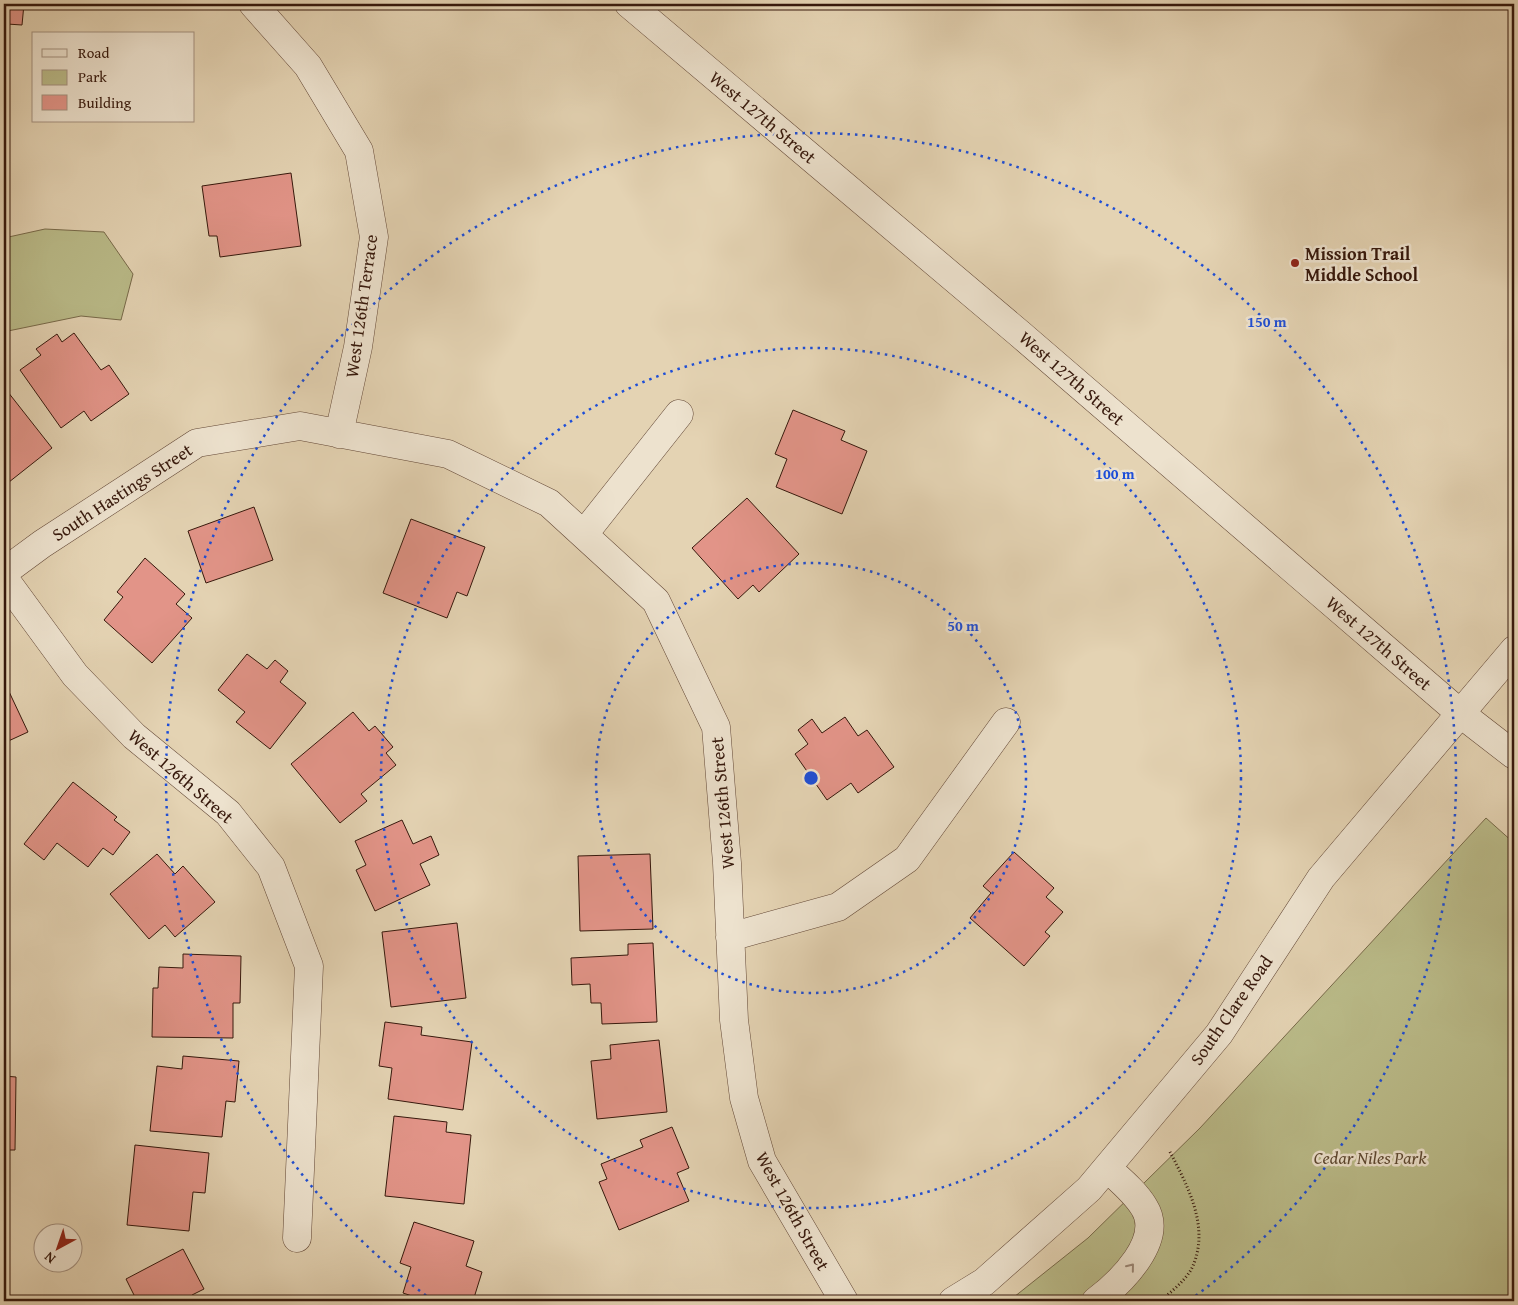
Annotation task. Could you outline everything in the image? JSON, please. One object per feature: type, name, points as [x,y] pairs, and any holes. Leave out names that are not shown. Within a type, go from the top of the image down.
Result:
[{"type":"street","name":"West 126th Terrace","points":[[253,4],[308,66],[359,151],[374,237],[358,347],[339,434]]},
{"type":"street","name":"West 127th Street","points":[[629,4],[1020,334],[1461,714],[1514,754]]},
{"type":"street","points":[[584,534],[679,414]]},
{"type":"street","name":"South Hastings Street","points":[[4,572],[42,544],[197,443],[300,426],[339,434]]},
{"type":"street","name":"West 126th Street","points":[[339,434],[448,454],[549,502],[656,601],[716,727],[727,862],[734,1020],[744,1098],[762,1161],[844,1301]]},
{"type":"street","name":"West 126th Street","points":[[4,578],[75,675],[134,736],[228,813],[271,866],[309,966],[297,1238]]},
{"type":"street","name":"South Clare Road","points":[[953,1301],[984,1282],[1089,1189],[1219,1034],[1321,878],[1514,650]]},
{"type":"street","points":[[730,936],[838,906],[907,859],[1006,722]]},
{"type":"street","points":[[1096,1301],[1125,1274],[1138,1258],[1149,1232],[1149,1218],[1144,1207],[1130,1190],[1107,1168]]},
{"type":"path","points":[[1160,1301],[1181,1282],[1192,1268],[1198,1250],[1197,1216],[1192,1195],[1169,1150]]},
{"type":"path","points":[[1166,1296],[1170,1301]]},
{"type":"green space","points":[[45,229],[104,232],[133,274],[121,320],[81,316],[8,331],[4,334],[4,238]]},
{"type":"green space","name":"Cedar Niles Park","points":[[1486,818],[1514,843],[1514,1301],[1009,1301],[1088,1238],[1200,1128]]},
{"type":"building","points":[[4,4],[24,4],[22,25],[7,24],[6,32],[4,32]]},
{"type":"building","points":[[291,173],[301,246],[220,257],[217,236],[209,236],[202,186]]},
{"type":"building","points":[[74,333],[101,370],[109,365],[129,394],[91,421],[84,411],[61,428],[20,370],[41,355],[36,349],[57,334],[62,342]]},
{"type":"building","points":[[4,387],[52,448],[4,486]]},
{"type":"building","points":[[793,410],[845,431],[841,440],[867,451],[842,514],[776,487],[787,459],[775,454]]},
{"type":"building","points":[[747,498],[799,554],[759,592],[753,585],[738,599],[692,548]]},
{"type":"building","points":[[254,507],[273,560],[206,583],[188,531]]},
{"type":"building","points":[[411,519],[485,547],[467,596],[457,592],[447,618],[383,593]]},
{"type":"building","points":[[145,558],[185,594],[176,604],[192,618],[152,663],[104,620],[123,597],[117,592]]},
{"type":"building","points":[[247,654],[267,669],[275,660],[288,671],[280,682],[306,703],[270,749],[236,722],[245,712],[218,690]]},
{"type":"building","points":[[4,681],[28,732],[4,743]]},
{"type":"building","points":[[353,712],[369,731],[375,726],[393,747],[386,753],[396,765],[361,794],[367,801],[340,823],[291,764]]},
{"type":"building","points":[[845,717],[858,736],[867,730],[894,767],[858,793],[851,783],[827,800],[795,754],[808,744],[798,730],[812,719],[822,733]]},
{"type":"building","points":[[73,782],[117,817],[114,820],[130,832],[113,855],[103,848],[88,867],[57,843],[44,860],[24,844]]},
{"type":"building","points":[[402,820],[413,844],[431,836],[439,855],[420,864],[430,885],[375,911],[356,870],[366,865],[355,841]]},
{"type":"building","points":[[1014,852],[1054,888],[1046,897],[1063,912],[1045,932],[1050,936],[1024,966],[970,918],[991,893],[983,886]]},
{"type":"building","points":[[157,854],[175,874],[183,866],[215,902],[175,937],[165,925],[149,939],[110,894]]},
{"type":"building","points":[[650,854],[653,929],[580,931],[578,856]]},
{"type":"building","points":[[457,923],[466,998],[391,1007],[382,932]]},
{"type":"building","points":[[653,943],[657,1022],[602,1024],[601,1003],[591,1003],[590,984],[572,985],[571,958],[628,955],[628,944]]},
{"type":"building","points":[[183,954],[241,956],[240,1003],[233,1003],[233,1038],[152,1037],[153,988],[158,988],[159,967],[183,968]]},
{"type":"building","points":[[385,1022],[422,1027],[421,1035],[472,1042],[463,1110],[388,1099],[392,1068],[379,1066]]},
{"type":"building","points":[[659,1040],[667,1112],[597,1119],[591,1061],[611,1059],[610,1045]]},
{"type":"building","points":[[183,1056],[239,1061],[235,1102],[226,1101],[222,1137],[150,1131],[157,1066],[182,1069]]},
{"type":"building","points":[[4,1076],[16,1077],[15,1150],[4,1150]]},
{"type":"building","points":[[394,1116],[447,1122],[446,1132],[471,1135],[464,1204],[385,1196]]},
{"type":"building","points":[[672,1127],[689,1168],[677,1173],[689,1201],[619,1230],[599,1182],[607,1179],[601,1164],[643,1147],[640,1140]]},
{"type":"building","points":[[135,1145],[209,1153],[205,1193],[193,1192],[189,1231],[127,1225]]},
{"type":"building","points":[[414,1222],[474,1241],[466,1266],[482,1272],[473,1301],[427,1301],[403,1293],[411,1267],[400,1263]]},
{"type":"building","points":[[183,1249],[204,1289],[192,1295],[195,1301],[131,1301],[136,1299],[126,1279]]},
{"type":"place","name":"Mission Trail Middle School","points":[[1295,263]]}]
